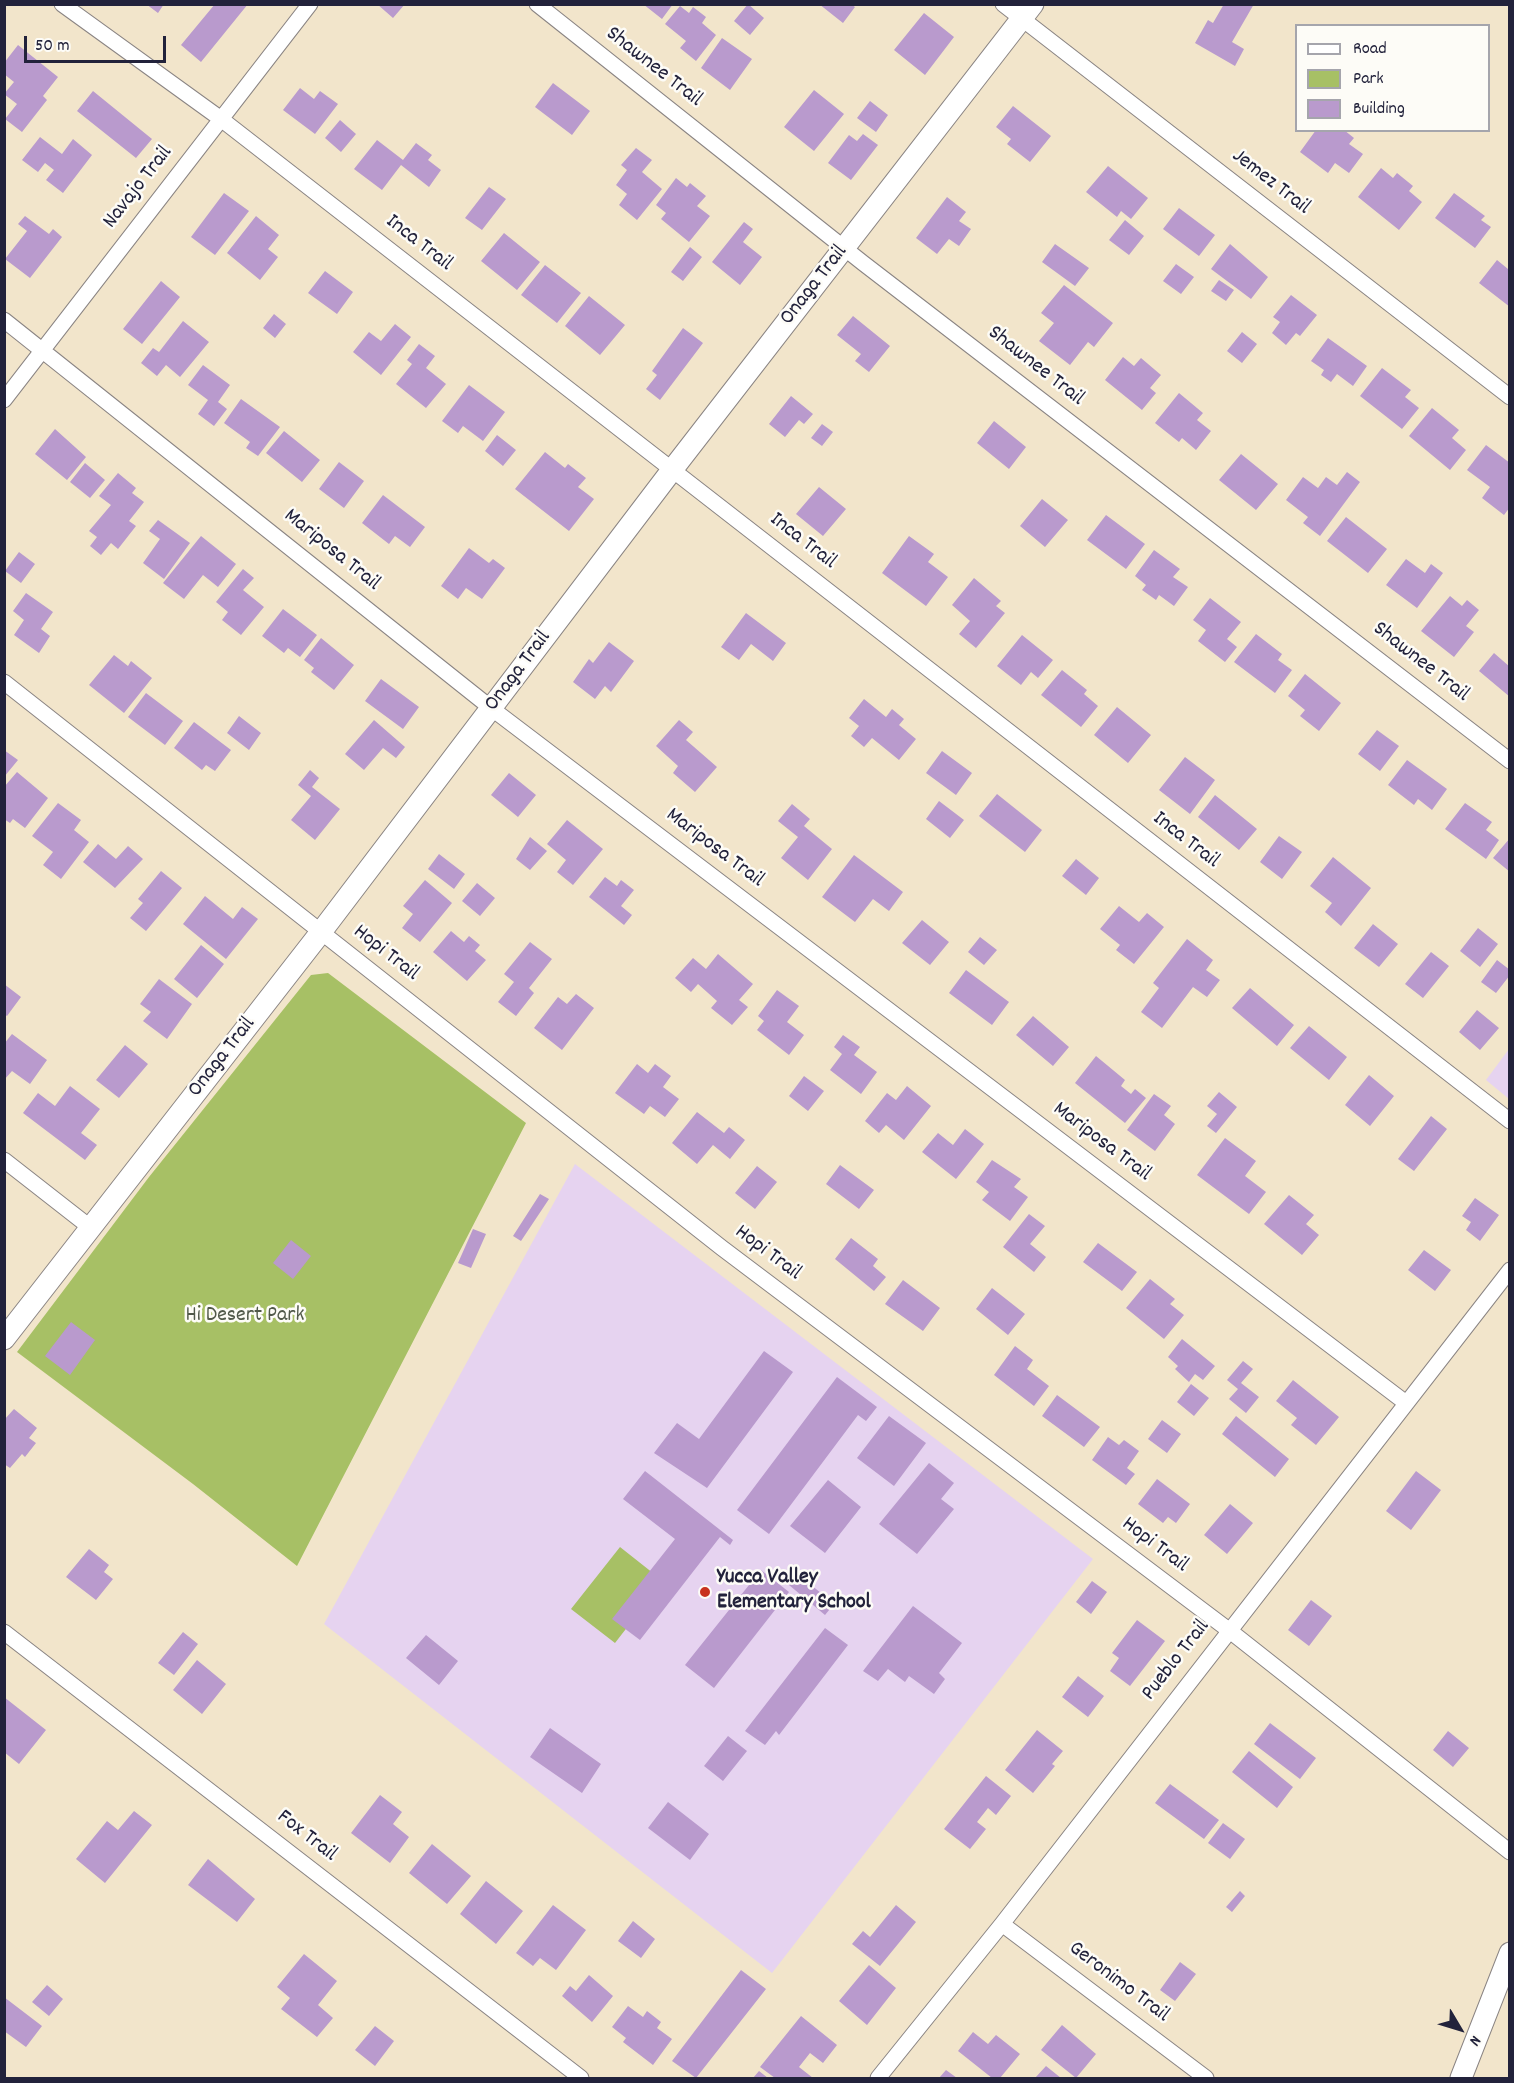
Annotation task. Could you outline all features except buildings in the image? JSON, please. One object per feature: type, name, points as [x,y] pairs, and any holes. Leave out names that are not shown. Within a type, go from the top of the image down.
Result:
[{"type":"street","name":"Inca Trail","points":[[62,4],[221,118],[1509,1121]]},
{"type":"street","name":"Navajo Trail","points":[[4,400],[310,4]]},
{"type":"street","name":"Shawnee Trail","points":[[537,4],[844,248],[1509,761]]},
{"type":"street","name":"Jemez Trail","points":[[1003,4],[1028,12],[1509,397]]},
{"type":"street","name":"Onaga Trail","points":[[4,1339],[321,932],[672,470],[1028,12]]},
{"type":"street","name":"Mariposa Trail","points":[[4,320],[44,349],[491,708],[1406,1403]]},
{"type":"street","name":"Hopi Trail","points":[[4,682],[722,1248],[1230,1630],[1509,1852]]},
{"type":"street","points":[[4,1160],[91,1228]]},
{"type":"street","name":"Pueblo Trail","points":[[878,2079],[1002,1924],[1509,1270]]},
{"type":"street","name":"Fox Trail","points":[[4,1632],[581,2079]]},
{"type":"street","name":"Geronimo Trail","points":[[1002,1924],[1206,2079]]},
{"type":"street","points":[[1461,2079],[1509,1953]]},
{"type":"shaded area","points":[[1509,1049],[1509,1099],[1486,1080]]},
{"type":"shaded area","name":"Yucca Valley Elementary School","points":[[575,1164],[1093,1559],[772,1973],[324,1624]]},
{"type":"green space","name":"Hi Desert Park","points":[[328,973],[526,1123],[297,1566],[193,1484],[17,1352],[149,1177],[311,975]]},
{"type":"green space","points":[[620,1547],[663,1581],[615,1643],[571,1609]]},
{"type":"place","name":"Yucca Valley Elementary School","points":[[705,1592]]}]
